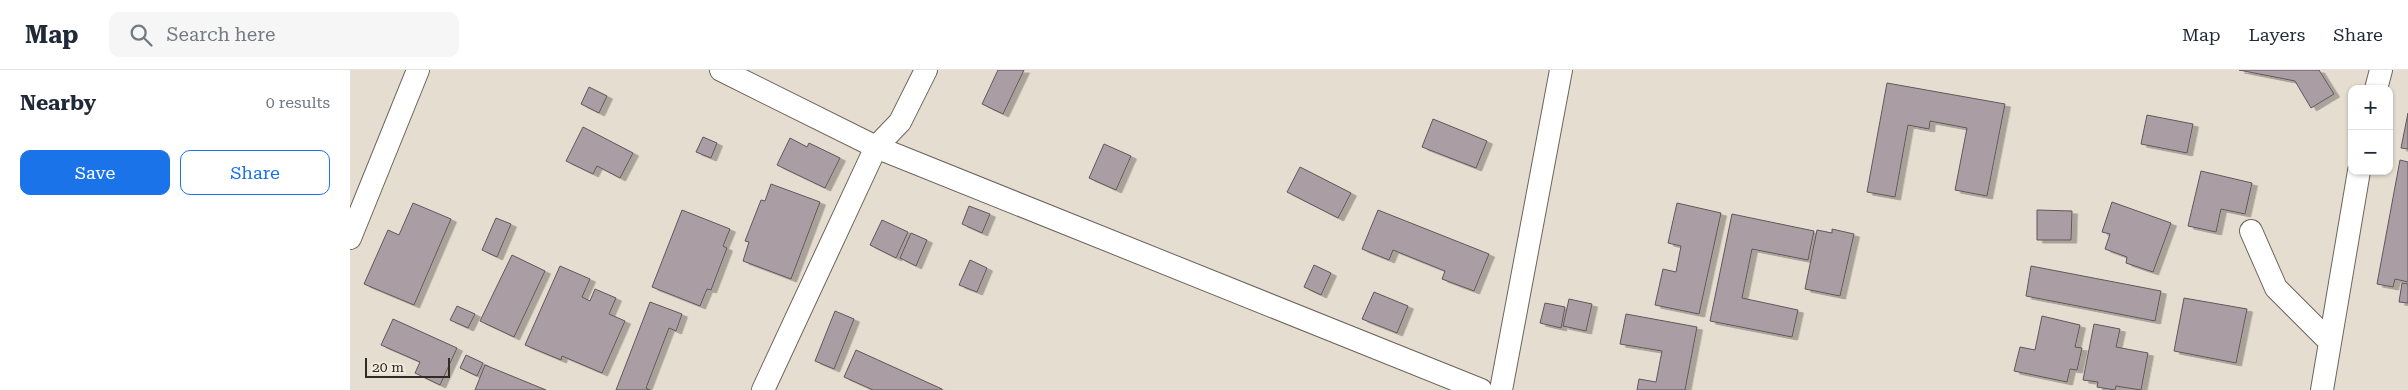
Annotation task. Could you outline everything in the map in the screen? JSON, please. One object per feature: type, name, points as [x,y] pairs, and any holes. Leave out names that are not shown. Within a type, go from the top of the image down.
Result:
[{"type":"street","points":[[350,238],[418,70]]},
{"type":"street","points":[[721,70],[876,147],[1481,390]]},
{"type":"street","points":[[763,390],[876,147],[900,122],[926,70]]},
{"type":"street","points":[[1501,390],[1561,70]]},
{"type":"street","points":[[2377,85],[2381,70]]},
{"type":"street","points":[[2322,390],[2358,175]]},
{"type":"street","points":[[2251,231],[2276,288],[2330,342]]},
{"type":"building","points":[[998,70],[1024,70],[1003,114],[982,104]]},
{"type":"building","points":[[2239,70],[2319,70],[2334,94],[2311,108],[2295,81]]},
{"type":"building","points":[[1887,83],[2005,104],[1987,196],[1955,190],[1967,128],[1930,121],[1929,129],[1908,125],[1895,197],[1867,192]]},
{"type":"building","points":[[589,87],[607,96],[599,113],[581,104]]},
{"type":"building","points":[[2408,113],[2408,149],[2401,148]]},
{"type":"building","points":[[2147,115],[2193,124],[2187,153],[2141,144]]},
{"type":"building","points":[[1433,119],[1487,141],[1476,168],[1422,147]]},
{"type":"building","points":[[583,127],[633,153],[620,178],[597,166],[593,174],[566,161]]},
{"type":"building","points":[[703,137],[717,143],[711,158],[696,152]]},
{"type":"building","points":[[790,138],[807,147],[809,143],[840,158],[825,188],[777,165]]},
{"type":"building","points":[[1104,144],[1131,156],[1116,190],[1089,178]]},
{"type":"building","points":[[2400,160],[2408,162],[2408,282],[2395,279],[2393,287],[2377,284]]},
{"type":"building","points":[[1300,167],[1351,193],[1338,218],[1287,192]]},
{"type":"building","points":[[2201,171],[2252,183],[2245,214],[2221,209],[2216,232],[2188,226]]},
{"type":"building","points":[[771,184],[820,202],[791,279],[743,261],[749,242],[745,241],[761,200],[765,201]]},
{"type":"building","points":[[2112,202],[2171,223],[2153,272],[2126,263],[2127,257],[2105,249],[2110,234],[2102,232]]},
{"type":"building","points":[[413,203],[451,219],[414,305],[364,284],[388,230],[399,235]]},
{"type":"building","points":[[1677,203],[1721,213],[1699,314],[1655,305],[1663,269],[1676,272],[1681,246],[1668,243]]},
{"type":"building","points":[[969,206],[990,214],[982,233],[962,224]]},
{"type":"building","points":[[682,210],[730,229],[723,246],[727,248],[711,290],[707,289],[700,306],[652,287]]},
{"type":"building","points":[[1378,210],[1489,254],[1474,291],[1442,279],[1445,271],[1393,250],[1389,260],[1362,249]]},
{"type":"building","points":[[2037,210],[2072,211],[2071,240],[2037,240]]},
{"type":"building","points":[[1732,214],[1814,231],[1808,260],[1752,249],[1742,298],[1798,310],[1792,337],[1710,321]]},
{"type":"building","points":[[496,218],[511,224],[497,257],[482,250]]},
{"type":"building","points":[[882,220],[908,232],[896,258],[870,245]]},
{"type":"building","points":[[1832,229],[1854,234],[1840,296],[1805,289],[1817,230],[1832,233]]},
{"type":"building","points":[[911,233],[927,240],[916,266],[900,258]]},
{"type":"building","points":[[512,255],[545,271],[514,337],[480,321]]},
{"type":"building","points":[[970,260],[987,268],[977,292],[959,285]]},
{"type":"building","points":[[1314,265],[1331,273],[1321,295],[1304,287]]},
{"type":"building","points":[[560,266],[590,279],[582,297],[590,301],[595,289],[616,298],[609,314],[625,321],[602,373],[562,356],[561,360],[525,345]]},
{"type":"building","points":[[2031,266],[2161,291],[2155,321],[2026,296]]},
{"type":"building","points":[[2402,283],[2408,284],[2408,303],[2399,302]]},
{"type":"building","points":[[1374,292],[1408,306],[1397,333],[1362,319]]},
{"type":"building","points":[[2184,298],[2247,309],[2236,363],[2174,351]]},
{"type":"building","points":[[1569,299],[1592,304],[1586,331],[1563,326]]},
{"type":"building","points":[[650,302],[682,314],[676,331],[669,328],[646,388],[650,390],[616,390]]},
{"type":"building","points":[[1545,303],[1565,307],[1561,328],[1540,323]]},
{"type":"building","points":[[457,306],[475,314],[468,328],[450,320]]},
{"type":"building","points":[[835,311],[854,319],[834,369],[815,361]]},
{"type":"building","points":[[1626,314],[1697,327],[1685,390],[1637,390],[1639,379],[1656,382],[1662,351],[1620,344]]},
{"type":"building","points":[[2042,316],[2080,325],[2075,347],[2082,348],[2077,370],[2070,369],[2067,382],[2014,371],[2020,347],[2035,350]]},
{"type":"building","points":[[393,319],[457,348],[440,385],[415,373],[420,362],[381,345]]},
{"type":"building","points":[[2094,324],[2120,329],[2116,347],[2148,353],[2141,390],[2116,386],[2115,390],[2097,387],[2098,382],[2083,380]]},
{"type":"building","points":[[856,350],[942,390],[873,390],[844,377]]},
{"type":"building","points":[[466,355],[483,363],[477,376],[460,368]]},
{"type":"building","points":[[485,365],[546,390],[475,390]]}]
